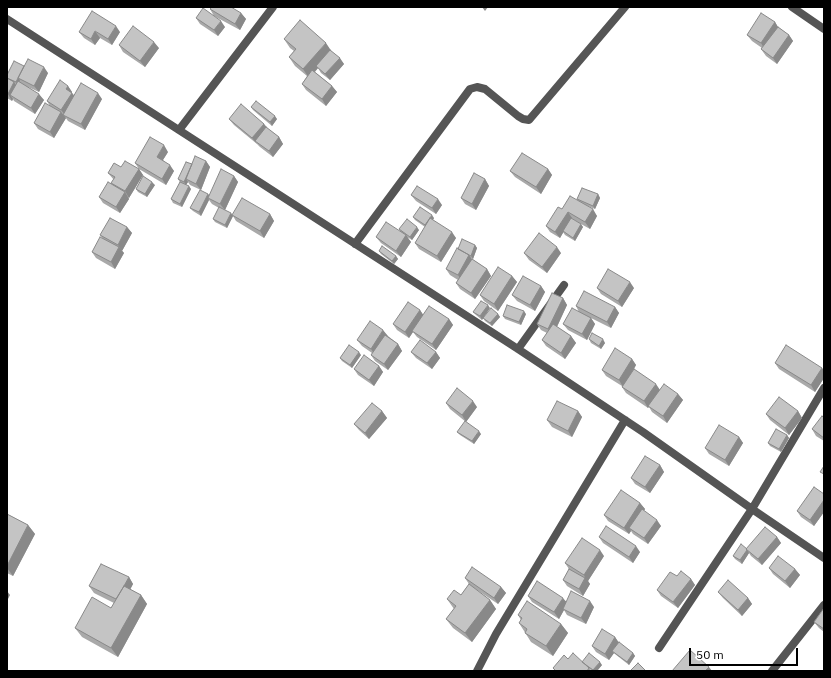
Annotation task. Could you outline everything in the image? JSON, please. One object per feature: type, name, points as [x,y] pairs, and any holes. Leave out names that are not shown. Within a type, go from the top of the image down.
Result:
[{"type":"street","points":[[179,130],[273,7]]},
{"type":"street","points":[[355,244],[470,89],[485,89],[518,116],[529,120],[624,7]]},
{"type":"street","points":[[792,7],[824,28]]},
{"type":"street","points":[[7,19],[518,349],[625,420],[824,558]]},
{"type":"street","points":[[518,349],[564,285]]},
{"type":"street","points":[[659,648],[752,509],[824,388]]},
{"type":"street","points":[[477,671],[496,634],[625,420]]},
{"type":"street","points":[[772,671],[824,605]]},
{"type":"building","points":[[212,7],[231,7],[241,13],[235,24],[210,9]]},
{"type":"building","points":[[203,8],[221,21],[214,30],[196,18]]},
{"type":"building","points":[[92,11],[116,26],[108,39],[95,31],[91,39],[79,32]]},
{"type":"building","points":[[761,13],[775,22],[761,43],[747,35]]},
{"type":"building","points":[[300,20],[326,43],[303,69],[289,57],[296,49],[284,39]]},
{"type":"building","points":[[133,26],[154,42],[140,61],[119,45]]},
{"type":"building","points":[[778,27],[789,35],[773,58],[761,49]]},
{"type":"building","points":[[330,50],[340,58],[325,74],[316,66]]},
{"type":"building","points":[[28,59],[44,67],[34,86],[18,78]]},
{"type":"building","points":[[14,61],[24,66],[16,82],[7,78]]},
{"type":"building","points":[[312,70],[332,86],[322,99],[302,84]]},
{"type":"building","points":[[7,78],[14,82],[8,94],[7,94]]},
{"type":"building","points":[[60,80],[68,86],[66,89],[72,93],[61,110],[47,101]]},
{"type":"building","points":[[18,81],[39,94],[31,108],[10,95]]},
{"type":"building","points":[[81,83],[98,93],[81,124],[63,115]]},
{"type":"building","points":[[256,101],[275,116],[270,122],[251,107]]},
{"type":"building","points":[[45,103],[61,112],[50,132],[34,123]]},
{"type":"building","points":[[241,104],[264,124],[252,138],[229,119]]},
{"type":"building","points":[[266,127],[279,137],[269,151],[255,141]]},
{"type":"building","points":[[150,137],[164,145],[157,157],[170,165],[162,179],[135,163]]},
{"type":"building","points":[[522,153],[548,169],[536,187],[510,171]]},
{"type":"building","points":[[195,156],[206,161],[196,184],[186,179]]},
{"type":"building","points":[[125,161],[139,169],[125,191],[111,183],[115,177],[108,173],[114,163],[121,167]]},
{"type":"building","points":[[186,162],[192,164],[184,182],[178,179]]},
{"type":"building","points":[[221,169],[234,176],[220,204],[208,198]]},
{"type":"building","points":[[474,173],[485,179],[472,204],[461,198]]},
{"type":"building","points":[[143,176],[152,182],[145,194],[136,189]]},
{"type":"building","points":[[108,182],[125,192],[116,207],[99,197]]},
{"type":"building","points":[[180,182],[189,186],[180,204],[171,199]]},
{"type":"building","points":[[417,186],[438,199],[432,208],[411,195]]},
{"type":"building","points":[[582,188],[598,194],[593,206],[577,199]]},
{"type":"building","points":[[200,190],[208,194],[199,212],[190,208]]},
{"type":"building","points":[[570,196],[593,209],[585,222],[568,212],[555,232],[546,226],[558,207],[562,209]]},
{"type":"building","points":[[242,198],[270,214],[260,231],[232,215]]},
{"type":"building","points":[[219,207],[231,213],[225,225],[213,219]]},
{"type":"building","points":[[420,207],[432,215],[425,225],[413,217]]},
{"type":"building","points":[[110,218],[127,227],[118,245],[100,235]]},
{"type":"building","points":[[430,218],[452,232],[437,256],[415,243]]},
{"type":"building","points":[[571,218],[581,224],[573,238],[563,231]]},
{"type":"building","points":[[407,219],[417,227],[410,237],[399,229]]},
{"type":"building","points":[[386,222],[406,235],[396,251],[376,237]]},
{"type":"building","points":[[539,233],[557,247],[542,267],[524,253]]},
{"type":"building","points":[[100,237],[119,247],[111,262],[92,252]]},
{"type":"building","points":[[462,239],[475,245],[471,256],[458,249]]},
{"type":"building","points":[[382,246],[396,256],[392,261],[379,251]]},
{"type":"building","points":[[457,248],[469,255],[458,275],[446,269]]},
{"type":"building","points":[[472,259],[487,269],[471,293],[456,283]]},
{"type":"building","points":[[498,267],[512,276],[494,304],[480,295]]},
{"type":"building","points":[[608,269],[630,282],[618,301],[597,288]]},
{"type":"building","points":[[523,276],[541,286],[530,305],[512,295]]},
{"type":"building","points":[[584,291],[615,307],[607,322],[576,306]]},
{"type":"building","points":[[552,293],[563,298],[548,329],[537,324]]},
{"type":"building","points":[[481,301],[488,305],[480,316],[473,312]]},
{"type":"building","points":[[408,302],[420,310],[405,332],[393,324]]},
{"type":"building","points":[[507,305],[524,311],[519,322],[503,316]]},
{"type":"building","points":[[429,306],[449,319],[432,344],[412,331]]},
{"type":"building","points":[[491,308],[498,314],[490,323],[483,318]]},
{"type":"building","points":[[572,308],[591,318],[582,334],[563,324]]},
{"type":"building","points":[[370,321],[383,330],[371,349],[357,340]]},
{"type":"building","points":[[553,324],[571,336],[561,353],[542,340]]},
{"type":"building","points":[[592,333],[603,339],[599,346],[589,339]]},
{"type":"building","points":[[385,335],[398,344],[384,364],[371,355]]},
{"type":"building","points":[[420,340],[436,352],[427,363],[411,352]]},
{"type":"building","points":[[349,345],[359,352],[350,365],[340,358]]},
{"type":"building","points":[[786,345],[822,368],[811,385],[775,363]]},
{"type":"building","points":[[615,348],[632,359],[619,380],[602,370]]},
{"type":"building","points":[[364,355],[379,366],[369,380],[354,369]]},
{"type":"building","points":[[634,369],[656,384],[644,401],[622,387]]},
{"type":"building","points":[[664,384],[678,394],[663,416],[648,406]]},
{"type":"building","points":[[457,388],[473,401],[462,415],[446,403]]},
{"type":"building","points":[[779,397],[798,411],[785,428],[766,414]]},
{"type":"building","points":[[557,401],[578,411],[568,431],[547,420]]},
{"type":"building","points":[[372,403],[382,411],[365,433],[354,424]]},
{"type":"building","points":[[822,416],[824,418],[824,438],[812,429]]},
{"type":"building","points":[[465,421],[479,431],[472,441],[457,432]]},
{"type":"building","points":[[719,425],[739,437],[725,460],[705,448]]},
{"type":"building","points":[[776,429],[787,435],[779,449],[768,443]]},
{"type":"building","points":[[645,456],[660,465],[645,487],[631,478]]},
{"type":"building","points":[[824,466],[824,474],[820,472]]},
{"type":"building","points":[[814,487],[824,494],[824,500],[810,520],[797,511]]},
{"type":"building","points":[[621,490],[640,503],[624,528],[604,515]]},
{"type":"building","points":[[642,509],[657,520],[644,538],[629,528]]},
{"type":"building","points":[[7,514],[28,525],[7,566]]},
{"type":"building","points":[[606,526],[636,546],[629,557],[599,537]]},
{"type":"building","points":[[765,527],[777,537],[758,559],[746,549]]},
{"type":"building","points":[[582,538],[600,550],[584,575],[565,563]]},
{"type":"building","points":[[741,544],[747,550],[740,560],[733,556]]},
{"type":"building","points":[[778,556],[795,569],[785,581],[769,568]]},
{"type":"building","points":[[101,564],[129,577],[116,599],[89,586]]},
{"type":"building","points":[[472,567],[501,587],[494,598],[465,578]]},
{"type":"building","points":[[569,569],[585,578],[579,589],[563,580]]},
{"type":"building","points":[[681,571],[691,579],[673,602],[657,590],[670,572],[677,576]]},
{"type":"building","points":[[728,580],[748,598],[738,610],[718,592]]},
{"type":"building","points":[[537,581],[563,598],[554,612],[528,596]]},
{"type":"building","points":[[469,584],[490,600],[465,633],[446,619],[456,606],[447,599],[454,590],[461,595]]},
{"type":"building","points":[[124,586],[141,595],[111,648],[75,628],[92,597],[111,608]]},
{"type":"building","points":[[571,591],[590,601],[581,618],[563,609]]},
{"type":"building","points":[[527,601],[561,624],[546,646],[525,633],[527,629],[519,623],[522,618],[518,615]]},
{"type":"building","points":[[824,608],[824,629],[814,622]]},
{"type":"building","points":[[602,629],[615,637],[605,654],[592,646]]},
{"type":"building","points":[[619,642],[633,653],[627,662],[612,651]]},
{"type":"building","points":[[690,650],[709,667],[705,671],[672,671]]},
{"type":"building","points":[[573,653],[589,668],[587,671],[556,671],[553,668],[564,655],[568,659]]},
{"type":"building","points":[[589,653],[600,662],[593,670],[582,662]]},
{"type":"building","points":[[638,663],[646,671],[630,671]]}]
